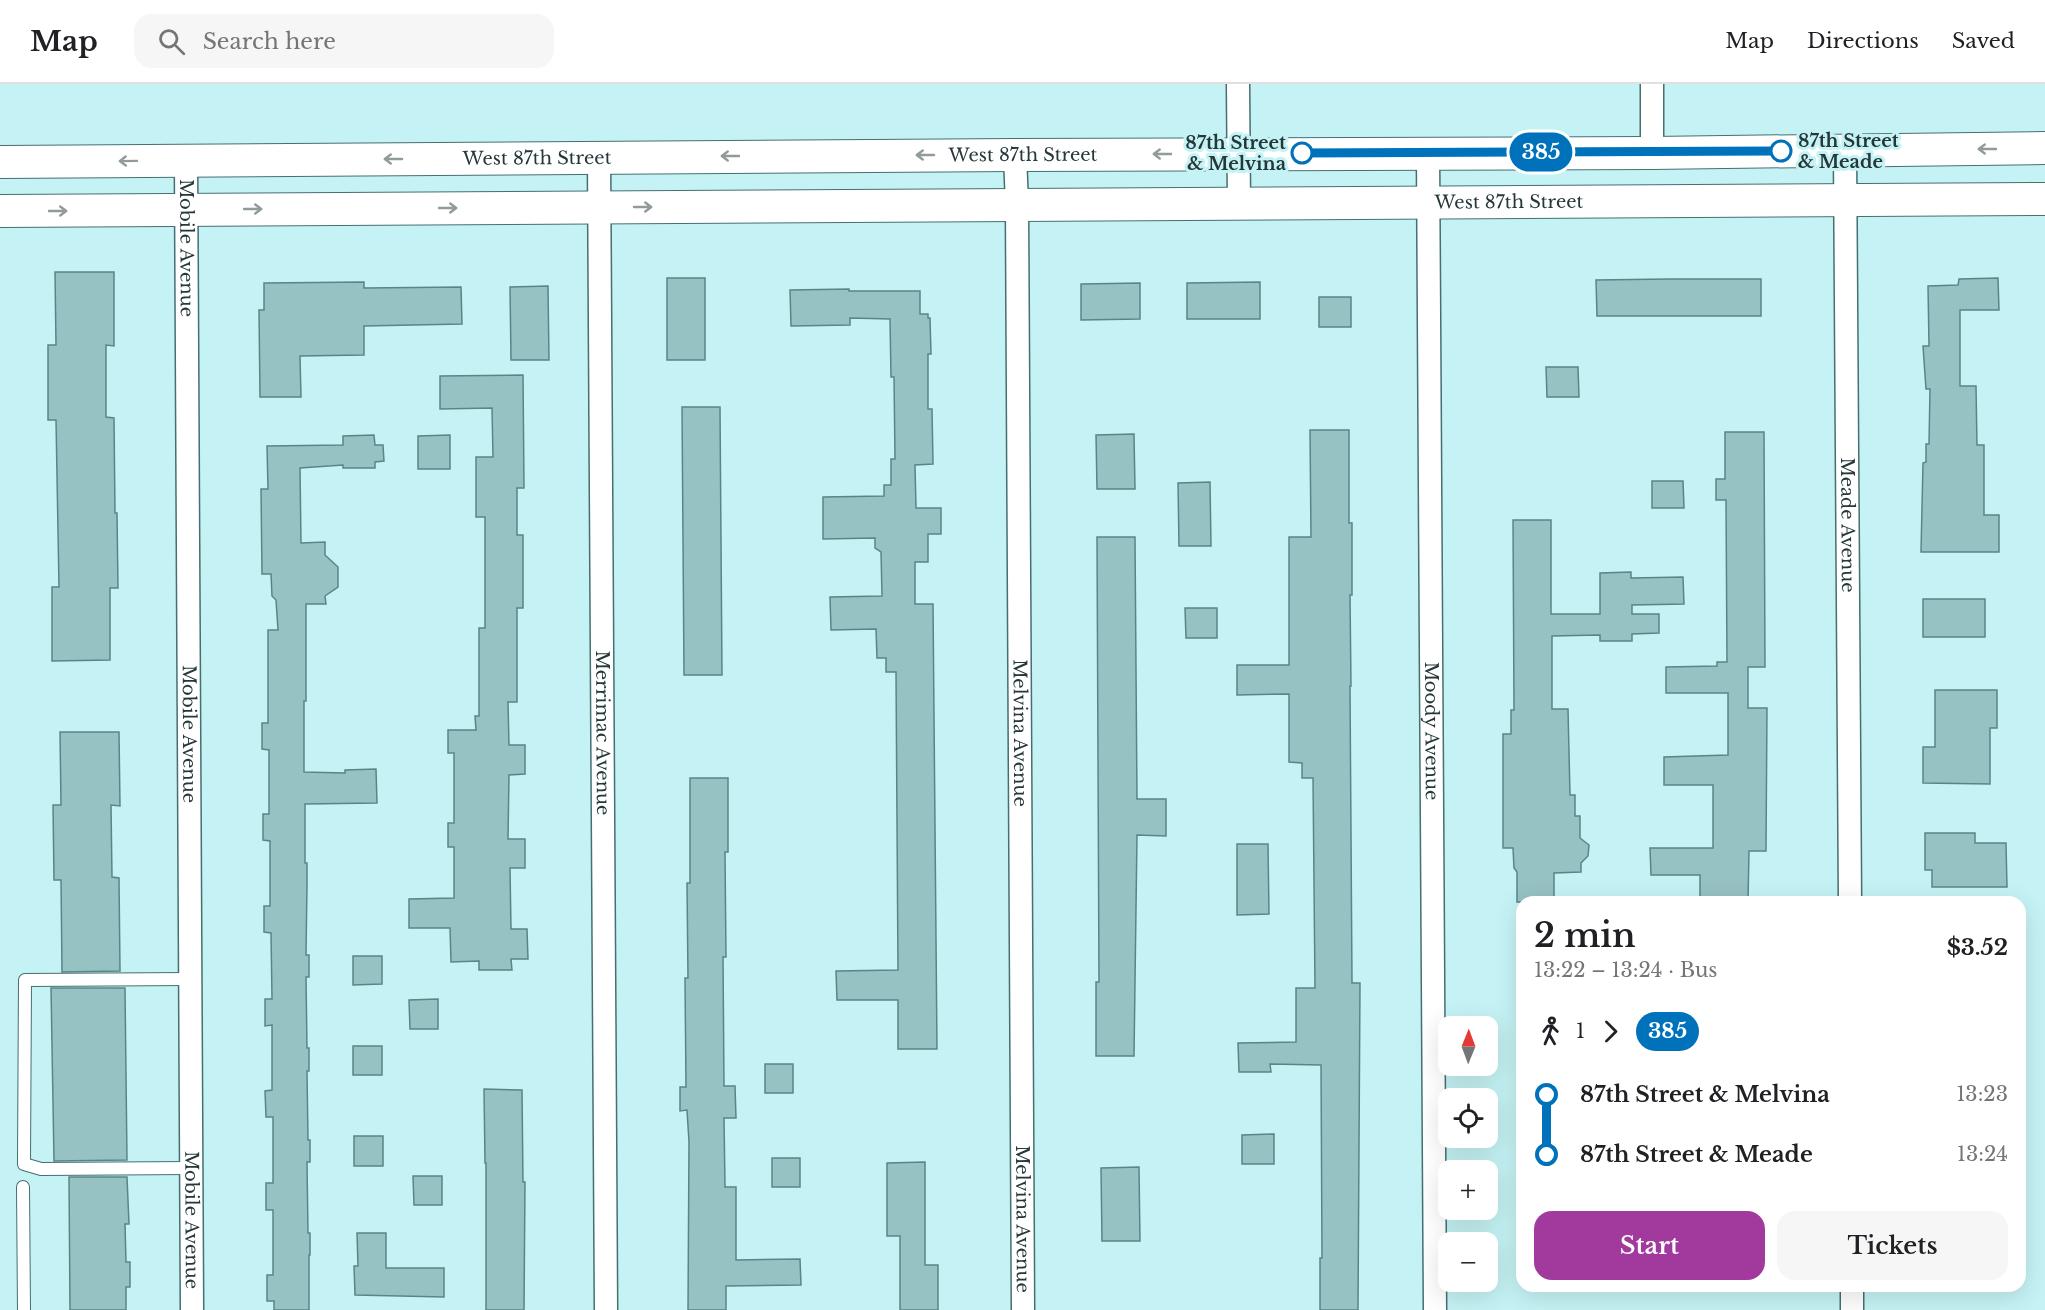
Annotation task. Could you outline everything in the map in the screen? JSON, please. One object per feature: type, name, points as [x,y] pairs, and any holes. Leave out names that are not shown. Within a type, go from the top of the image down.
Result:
[{"type":"main road","name":"West 87th Street","points":[[0,162],[1015,154],[1652,153],[2045,148]]},
{"type":"main road","name":"West 87th Street","points":[[0,211],[2045,199]]},
{"type":"street","points":[[1238,84],[1239,204]]},
{"type":"street","points":[[1652,84],[1652,153]]},
{"type":"street","name":"Meade Avenue","points":[[1845,150],[1850,896]]},
{"type":"street","name":"Moody Avenue","points":[[1428,152],[1435,1310]]},
{"type":"street","name":"Melvina Avenue","points":[[1015,154],[1023,1310]]},
{"type":"street","name":"Merrimac Avenue","points":[[598,157],[606,1310]]},
{"type":"street","name":"Mobile Avenue","points":[[186,160],[192,1310]]},
{"type":"street","points":[[1852,1292],[1852,1310]]},
{"type":"lane","points":[[190,979],[25,980],[24,1164],[41,1169],[191,1168]]},
{"type":"lane","points":[[22,1187],[24,1310]]},
{"type":"building","points":[[55,272],[114,272],[114,346],[106,345],[106,417],[114,418],[118,588],[110,588],[110,660],[52,661],[52,587],[59,587],[56,420],[48,420],[48,345],[56,345]]},
{"type":"building","points":[[667,278],[705,278],[705,360],[667,360]]},
{"type":"building","points":[[1998,278],[1999,310],[1960,310],[1960,386],[1976,386],[1977,445],[1984,445],[1984,515],[1999,515],[1999,552],[1921,552],[1923,463],[1926,462],[1926,444],[1929,444],[1930,389],[1926,389],[1923,346],[1929,346],[1928,286],[1958,285],[1959,279]]},
{"type":"building","points":[[1761,279],[1761,316],[1597,316],[1596,280]]},
{"type":"building","points":[[364,282],[364,288],[461,287],[462,324],[364,326],[364,355],[300,356],[301,397],[260,397],[259,310],[264,310],[264,283]]},
{"type":"building","points":[[1260,282],[1260,319],[1187,319],[1187,283]]},
{"type":"building","points":[[1140,283],[1140,319],[1081,320],[1081,284]]},
{"type":"building","points":[[548,286],[549,360],[511,360],[510,287]]},
{"type":"building","points":[[849,289],[849,291],[920,291],[920,314],[928,314],[930,318],[928,409],[932,409],[933,464],[915,465],[916,508],[941,508],[941,534],[928,534],[928,562],[915,562],[915,604],[933,604],[937,1049],[898,1049],[898,1000],[837,1000],[836,971],[898,970],[896,672],[886,672],[886,658],[877,658],[876,629],[831,630],[830,597],[882,596],[881,552],[875,548],[875,538],[823,539],[823,497],[884,496],[884,485],[891,485],[891,459],[895,459],[894,377],[891,377],[890,319],[850,318],[850,325],[791,326],[790,290]]},
{"type":"building","points":[[1319,297],[1351,297],[1351,327],[1319,327]]},
{"type":"building","points":[[1546,367],[1578,367],[1579,397],[1547,397]]},
{"type":"building","points":[[523,375],[524,488],[517,488],[517,535],[523,535],[523,608],[517,608],[517,702],[508,702],[509,745],[525,745],[525,774],[509,775],[508,839],[525,839],[525,868],[510,868],[511,929],[527,929],[528,959],[511,959],[512,970],[479,970],[479,961],[451,962],[450,928],[409,928],[409,899],[454,898],[454,847],[448,847],[448,823],[454,823],[454,753],[448,753],[448,730],[476,730],[475,716],[479,716],[479,628],[485,628],[485,517],[476,517],[476,457],[493,457],[492,408],[440,409],[440,376]]},
{"type":"building","points":[[682,407],[720,407],[722,675],[684,675]]},
{"type":"building","points":[[1310,430],[1349,430],[1349,523],[1352,523],[1350,686],[1352,983],[1360,983],[1358,1310],[1320,1310],[1321,1065],[1270,1064],[1271,1072],[1239,1072],[1238,1043],[1296,1042],[1296,988],[1315,988],[1313,778],[1302,778],[1302,763],[1289,762],[1289,694],[1237,695],[1237,665],[1289,665],[1289,537],[1311,537]]},
{"type":"building","points":[[1725,432],[1764,432],[1765,667],[1748,667],[1748,708],[1767,708],[1766,851],[1749,851],[1748,896],[1700,896],[1700,875],[1651,875],[1650,848],[1713,848],[1713,785],[1664,785],[1664,757],[1728,755],[1728,693],[1666,693],[1666,667],[1717,666],[1717,662],[1727,662],[1726,500],[1716,500],[1716,479],[1725,479]]},
{"type":"building","points":[[1134,434],[1135,489],[1097,489],[1096,435]]},
{"type":"building","points":[[374,435],[375,445],[383,445],[384,461],[375,462],[375,468],[343,468],[343,465],[300,468],[301,543],[325,542],[325,555],[338,567],[338,587],[325,596],[326,604],[306,604],[304,772],[345,773],[345,770],[376,769],[377,803],[305,804],[306,955],[309,955],[309,977],[306,977],[307,1048],[309,1048],[308,1140],[310,1140],[310,1162],[307,1162],[308,1233],[310,1233],[309,1310],[274,1310],[274,1301],[267,1301],[267,1275],[273,1275],[273,1210],[266,1210],[266,1183],[273,1183],[273,1117],[266,1117],[265,1091],[272,1090],[272,1025],[265,1026],[265,999],[272,999],[271,933],[264,932],[264,906],[270,906],[270,841],[263,840],[263,814],[269,814],[269,750],[262,749],[262,723],[268,723],[268,630],[278,630],[271,574],[262,574],[261,489],[268,489],[267,446],[343,445],[343,436]]},
{"type":"building","points":[[450,435],[450,469],[418,469],[418,436]]},
{"type":"building","points":[[1652,481],[1683,481],[1684,508],[1652,508]]},
{"type":"building","points":[[1210,482],[1211,546],[1179,546],[1178,483]]},
{"type":"building","points":[[1513,520],[1551,520],[1551,614],[1600,614],[1600,573],[1631,572],[1631,578],[1683,577],[1684,604],[1632,605],[1632,614],[1659,614],[1659,633],[1632,634],[1632,641],[1600,641],[1600,635],[1552,636],[1552,709],[1568,709],[1570,795],[1575,795],[1575,816],[1580,816],[1580,838],[1589,845],[1588,856],[1581,863],[1581,872],[1554,873],[1554,896],[1517,896],[1517,872],[1514,868],[1513,848],[1503,848],[1503,734],[1511,734],[1511,710],[1514,710]]},
{"type":"building","points":[[1097,537],[1135,537],[1137,799],[1166,799],[1166,836],[1137,835],[1134,1056],[1096,1056],[1096,982],[1099,982]]},
{"type":"building","points":[[1923,599],[1985,599],[1985,637],[1923,637]]},
{"type":"building","points":[[1185,608],[1217,608],[1217,638],[1186,638]]},
{"type":"building","points":[[1935,690],[1997,690],[1997,728],[1990,728],[1990,784],[1923,783],[1923,747],[1935,747]]},
{"type":"building","points":[[60,732],[119,732],[120,806],[111,805],[112,877],[119,878],[120,971],[62,972],[61,880],[54,880],[53,805],[61,805]]},
{"type":"building","points":[[690,778],[728,778],[728,852],[725,852],[726,957],[723,957],[724,1086],[735,1086],[736,1118],[724,1118],[725,1187],[736,1187],[736,1260],[800,1259],[801,1285],[726,1286],[726,1310],[688,1310],[689,1142],[687,1110],[680,1111],[680,1087],[686,1087],[685,978],[688,978],[687,883],[690,883]]},
{"type":"building","points":[[1925,833],[1975,833],[1975,843],[2006,843],[2007,887],[1932,887],[1932,870],[1925,870]]},
{"type":"building","points":[[1237,844],[1268,844],[1269,914],[1237,915]]},
{"type":"building","points":[[353,956],[382,956],[382,984],[353,985]]},
{"type":"building","points":[[51,988],[125,988],[127,1160],[54,1161]]},
{"type":"building","points":[[438,999],[438,1029],[410,1029],[409,1000]]},
{"type":"building","points":[[353,1046],[382,1046],[382,1075],[353,1075]]},
{"type":"building","points":[[765,1064],[793,1064],[793,1093],[765,1093]]},
{"type":"building","points":[[484,1089],[522,1090],[523,1182],[525,1182],[524,1310],[486,1310]]},
{"type":"building","points":[[1274,1134],[1274,1164],[1242,1164],[1242,1135]]},
{"type":"building","points":[[354,1136],[383,1136],[383,1166],[354,1166]]},
{"type":"building","points":[[772,1158],[800,1158],[800,1187],[772,1187]]},
{"type":"building","points":[[925,1162],[925,1265],[938,1265],[938,1310],[900,1310],[900,1236],[887,1236],[887,1163]]},
{"type":"building","points":[[1139,1167],[1140,1241],[1102,1241],[1101,1168]]},
{"type":"building","points":[[413,1176],[442,1176],[442,1205],[414,1205]]},
{"type":"building","points":[[69,1177],[127,1177],[129,1224],[125,1224],[126,1262],[130,1262],[130,1287],[126,1287],[126,1310],[70,1310]]},
{"type":"building","points":[[357,1233],[386,1233],[386,1268],[444,1268],[444,1297],[355,1295],[354,1266],[358,1266]]},
{"type":"bus line","name":"385","points":[[1302,153],[1781,151]]},
{"type":"place","name":"87th Street & Meade","points":[[1781,151]]},
{"type":"place","name":"87th Street & Melvina","points":[[1302,153]]}]
